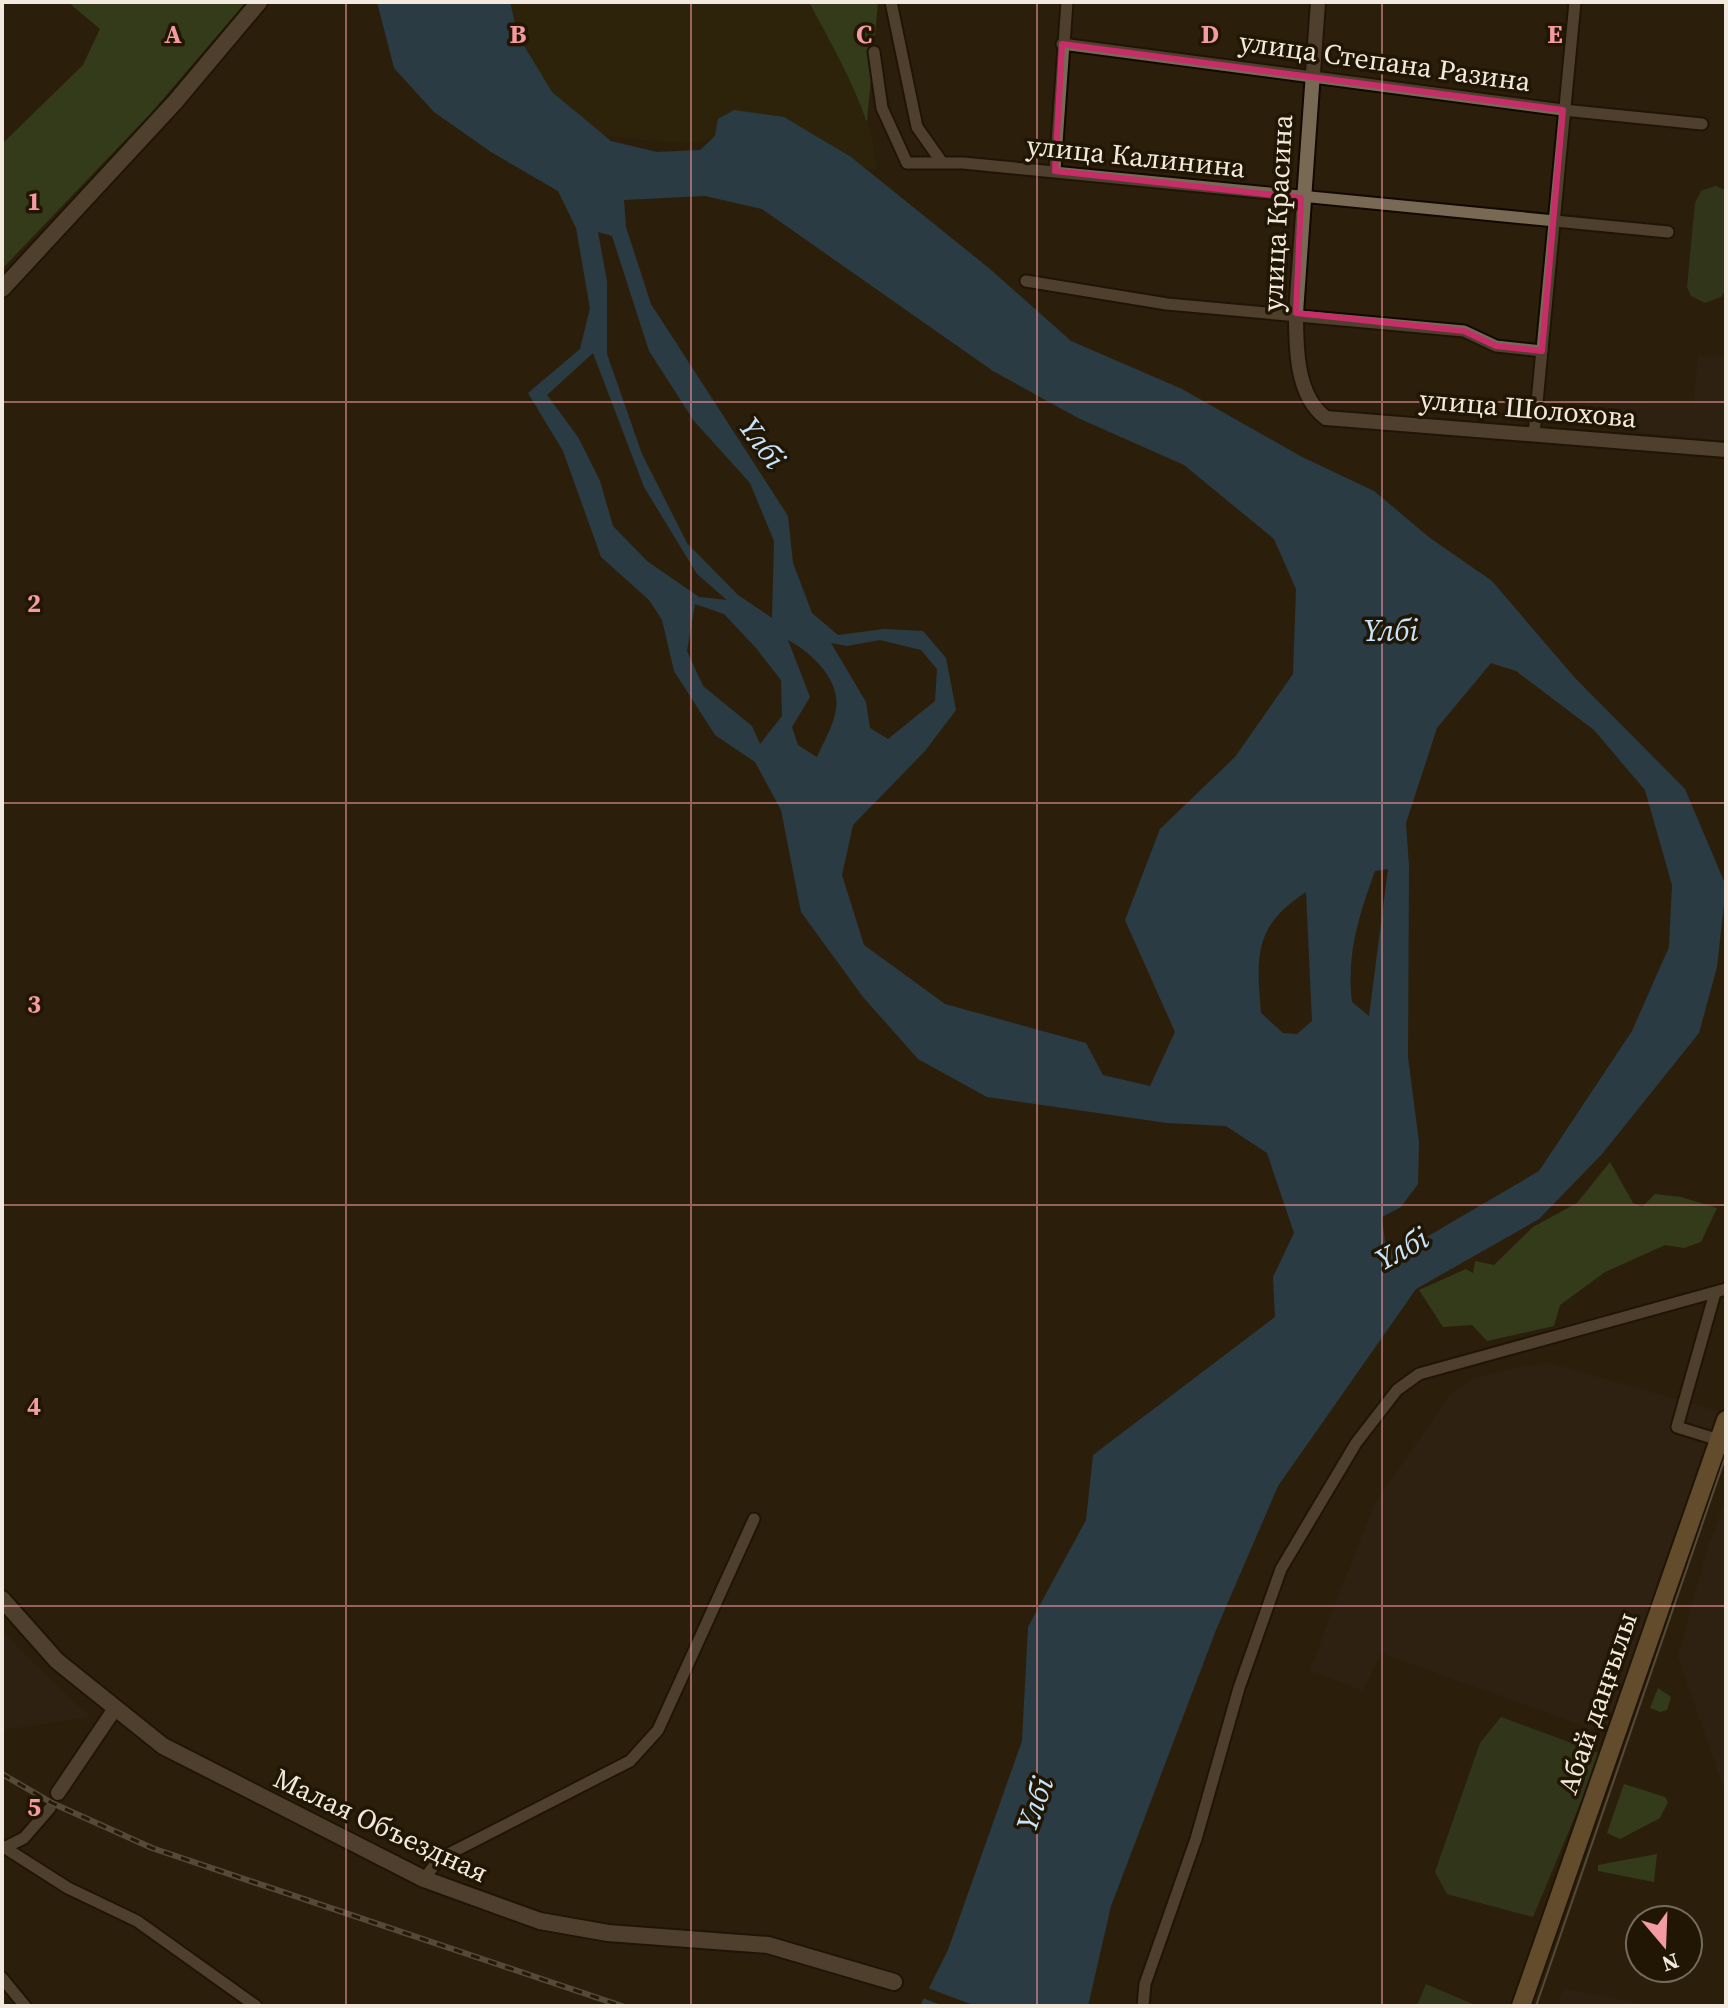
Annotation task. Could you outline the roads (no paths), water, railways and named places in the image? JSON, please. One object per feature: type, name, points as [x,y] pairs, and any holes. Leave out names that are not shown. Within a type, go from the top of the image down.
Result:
[{"type":"main road","points":[[2,289],[175,102],[259,2]]},
{"type":"main road","name":"Абай даңғылы","points":[[1521,2006],[1726,1420]]},
{"type":"main road","name":"Малая Объездная","points":[[2,1599],[57,1661],[114,1710],[163,1746],[424,1879],[540,1921],[608,1933],[768,1945],[894,1982]]},
{"type":"street","points":[[891,2],[917,127],[941,161]]},
{"type":"street","points":[[1055,171],[1067,2]]},
{"type":"street","name":"улица Красина","points":[[1318,2],[1301,198],[1296,357],[1315,409],[1326,418]]},
{"type":"street","points":[[1534,434],[1575,2]]},
{"type":"street","name":"улица Степана Разина","points":[[1062,44],[1312,74],[1563,110],[1702,124]]},
{"type":"street","name":"улица Калинина","points":[[874,52],[882,108],[907,163],[941,161],[1055,171],[1301,198],[1668,232]]},
{"type":"street","points":[[1026,281],[1167,304],[1296,313],[1464,331],[1496,346],[1542,351]]},
{"type":"street","name":"улица Шолохова","points":[[1326,418],[1726,450]]},
{"type":"street","points":[[1719,1440],[1677,1427],[1720,1291]]},
{"type":"street","points":[[1143,2006],[1145,1984],[1196,1839],[1239,1688],[1281,1569],[1333,1478],[1385,1403],[1406,1381],[1419,1374],[1720,1291]]},
{"type":"street","points":[[424,1879],[439,1859],[630,1761],[658,1730],[754,1519]]},
{"type":"street","points":[[58,1793],[114,1710]]},
{"type":"street","points":[[4,1848],[24,1838],[50,1808]]},
{"type":"street","points":[[4,1848],[68,1888],[137,1921],[256,2006]]},
{"type":"street","points":[[2,1978],[25,2006]]},
{"type":"water","name":"Үлбі","points":[[377,2],[510,2],[518,36],[552,92],[611,141],[657,152],[700,150],[715,136],[718,119],[734,110],[784,117],[851,157],[990,269],[1071,341],[1182,389],[1302,457],[1374,491],[1430,538],[1492,581],[1575,678],[1685,789],[1726,886],[1717,967],[1699,1033],[1602,1154],[1539,1219],[1416,1289],[1278,1486],[1216,1630],[1111,1906],[1088,2006],[920,2006],[948,1950],[1022,1741],[1028,1627],[1086,1520],[1093,1455],[1275,1317],[1273,1277],[1294,1233],[1267,1153],[1226,1126],[1167,1123],[987,1097],[918,1059],[863,997],[801,912],[781,810],[755,762],[715,735],[674,671],[662,620],[649,600],[601,557],[563,451],[528,393],[580,349],[590,308],[576,228],[558,191],[491,152],[434,112],[394,68]],"holes":[[[705,196],[762,209],[993,371],[1078,418],[1184,465],[1274,539],[1296,589],[1293,674],[1235,757],[1160,829],[1125,920],[1175,1032],[1150,1086],[1103,1075],[1086,1043],[945,1004],[864,945],[842,875],[853,825],[925,751],[956,710],[946,658],[923,631],[884,629],[838,635],[812,613],[793,563],[788,516],[651,304],[626,227],[624,200]],[[598,232],[612,236],[649,351],[694,421],[750,483],[774,541],[772,618],[738,595],[687,543],[642,454],[607,354],[607,281]],[[593,353],[644,487],[697,574],[727,600],[699,597],[647,561],[613,526],[600,481],[578,437],[547,395]],[[695,604],[724,614],[781,680],[782,716],[760,744],[752,726],[703,686],[687,651]],[[788,640],[815,659],[829,678],[836,698],[833,721],[817,757],[798,745],[792,727],[810,697]],[[880,640],[921,650],[937,669],[935,701],[888,739],[870,728],[866,702],[831,643],[847,646]],[[1491,663],[1516,671],[1594,730],[1645,790],[1672,885],[1669,947],[1632,1031],[1539,1171],[1401,1252],[1385,1242],[1382,1217],[1401,1207],[1418,1184],[1419,1142],[1408,1057],[1409,866],[1406,823],[1437,728]],[[1388,869],[1369,1016],[1352,1002],[1352,951],[1375,871]],[[1306,892],[1312,1021],[1297,1034],[1283,1033],[1261,1013],[1259,958],[1268,930],[1276,917]]]},
{"type":"tram line","points":[[1536,2006],[1726,1455]]},
{"type":"railway","points":[[2,1774],[52,1803],[152,1848],[622,2006]]}]
